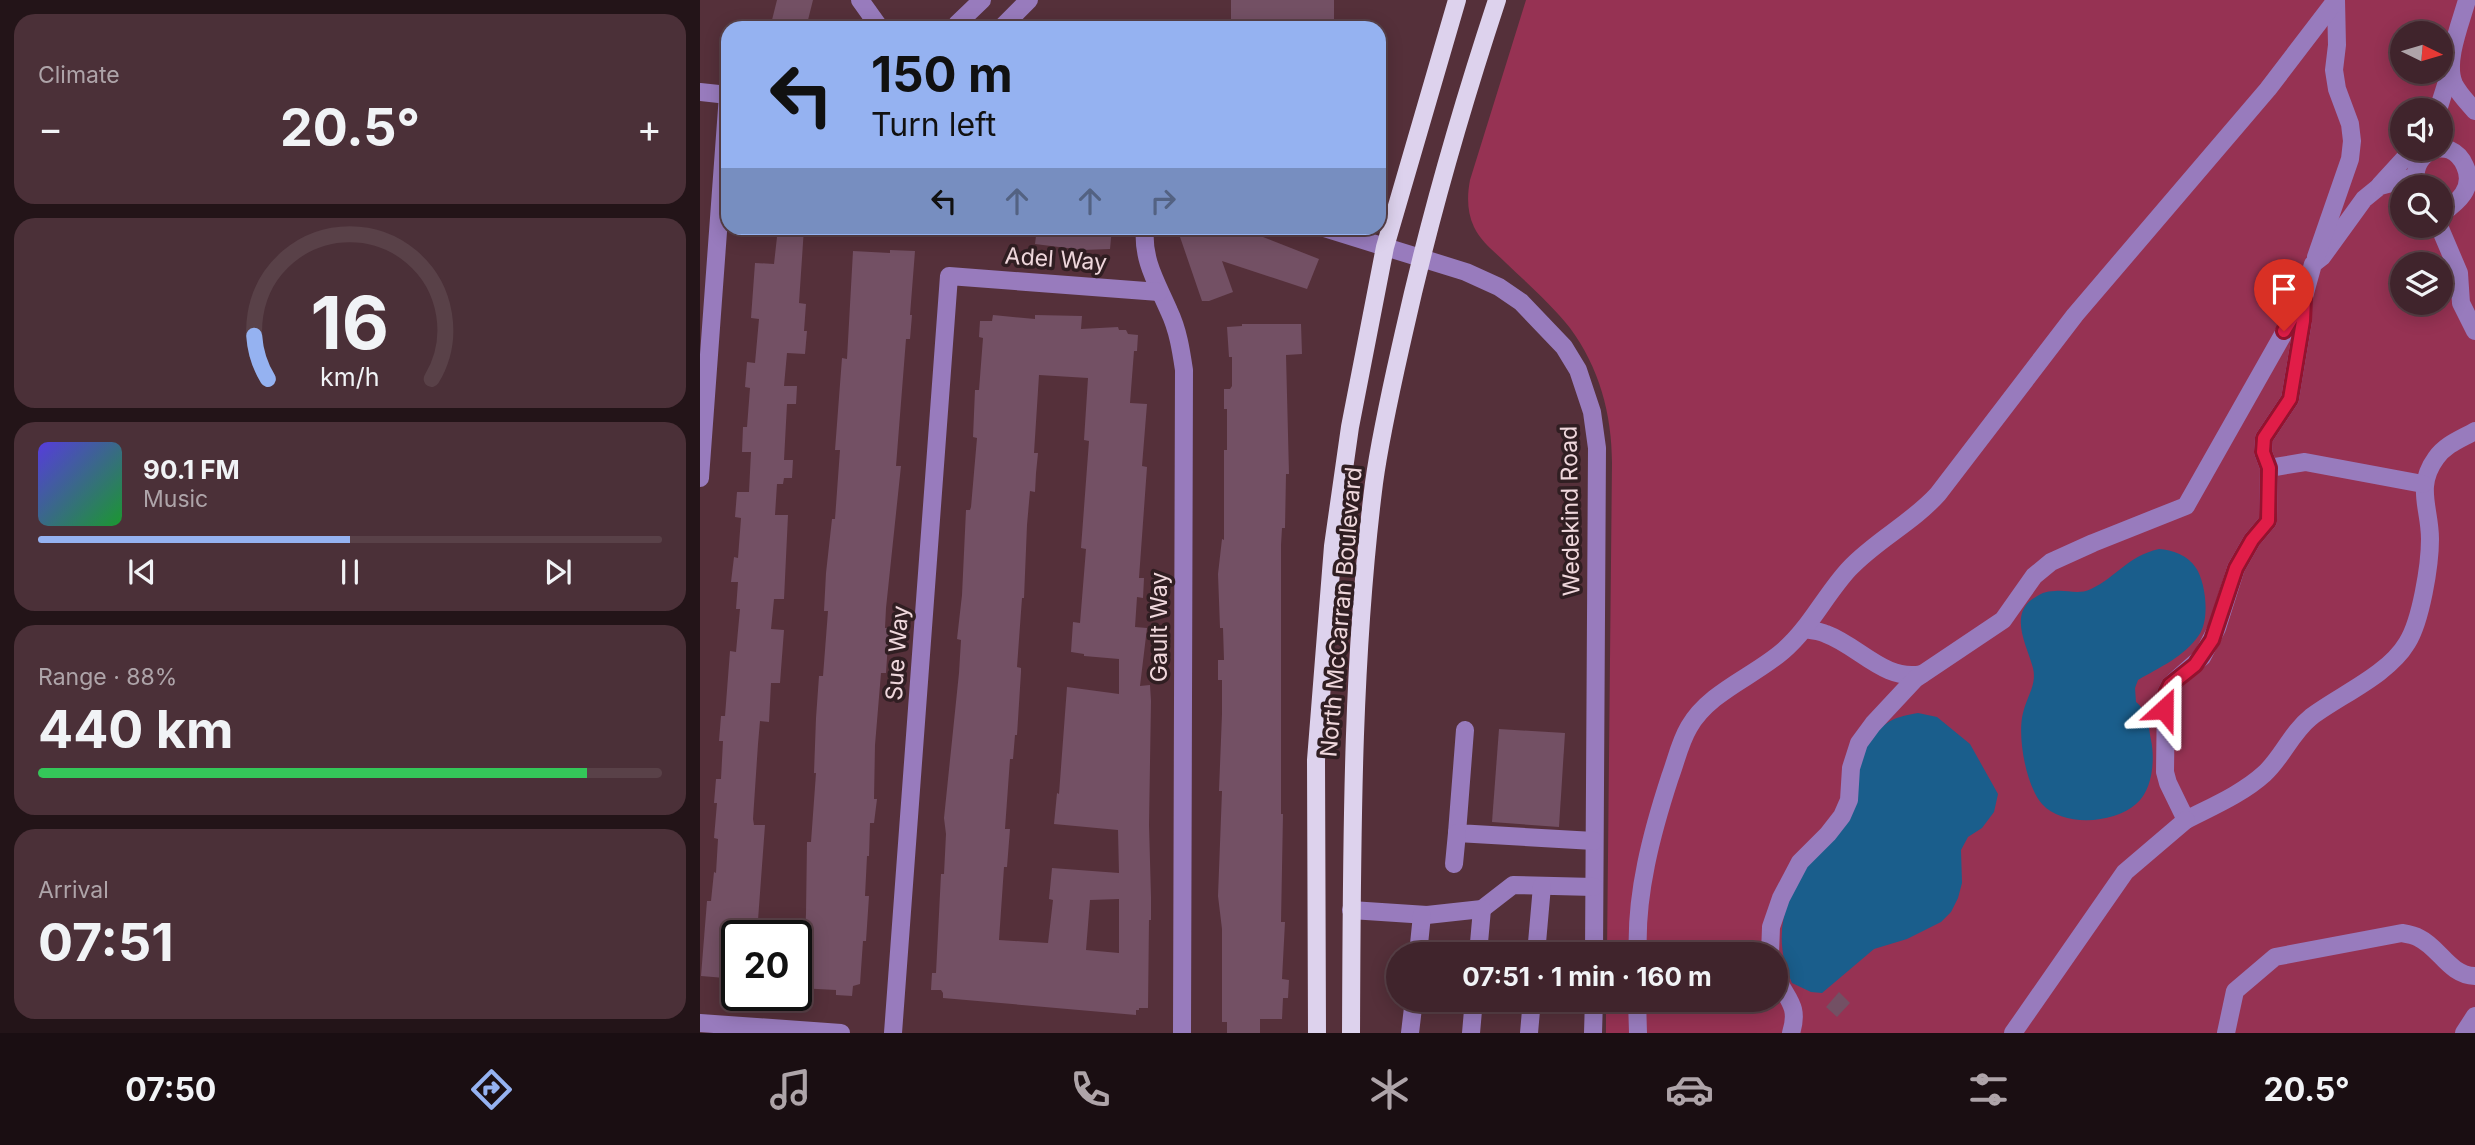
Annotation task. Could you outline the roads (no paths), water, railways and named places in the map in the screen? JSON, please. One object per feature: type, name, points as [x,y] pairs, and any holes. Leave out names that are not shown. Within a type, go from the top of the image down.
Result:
[{"type":"main road","name":"North McCarran Boulevard","points":[[1317,1033],[1316,760],[1329,587],[1350,428],[1385,247],[1457,0]]},
{"type":"main road","name":"North McCarran Boulevard","points":[[1350,1033],[1354,709],[1377,467],[1391,388],[1420,258],[1470,81],[1497,0]]},
{"type":"street","points":[[860,0],[875,21]]},
{"type":"street","points":[[960,21],[982,0],[1000,21]]},
{"type":"street","points":[[1008,21],[1029,0]]},
{"type":"street","points":[[2186,820],[2165,772],[2166,693],[2170,685],[2202,657],[2217,628],[2236,568],[2252,540],[2268,521],[2269,468],[2263,452],[2264,438],[2290,399],[2303,321],[2304,298],[2350,159],[2353,141],[2334,70],[2337,45],[2336,0]]},
{"type":"street","points":[[1639,942],[1641,901],[1647,866],[1664,797],[1689,728],[1711,701],[1772,660],[1804,629],[1850,567],[1919,513],[1938,494],[2075,315],[2268,89],[2336,0]]},
{"type":"street","points":[[2454,45],[2466,0]]},
{"type":"street","points":[[2454,83],[2475,111]]},
{"type":"street","points":[[700,92],[721,94]]},
{"type":"street","points":[[2416,175],[2416,167],[2423,156],[2438,149],[2451,150],[2460,157],[2469,177],[2467,189],[2453,206]]},
{"type":"street","points":[[2314,264],[2364,199],[2402,161]]},
{"type":"street","points":[[2380,186],[2390,182]]},
{"type":"street","points":[[700,478],[721,191]]},
{"type":"street","name":"Gault Way","points":[[1144,235],[1147,262],[1170,312],[1179,339],[1184,370],[1182,1033]]},
{"type":"street","name":"Wedekind Road","points":[[1346,235],[1466,272],[1499,287],[1544,323],[1564,347],[1578,370],[1592,412],[1597,448],[1594,942]]},
{"type":"street","points":[[2444,238],[2459,273],[2461,303],[2475,331]]},
{"type":"street","name":"Adel Way","points":[[948,276],[1159,292]]},
{"type":"street","name":"Sue Way","points":[[893,1033],[948,276]]},
{"type":"street","points":[[1770,942],[1771,927],[1781,898],[1800,862],[1842,816],[1849,800],[1851,768],[1859,743],[1872,724],[1914,679],[2003,620],[2035,576],[2051,562],[2186,506],[2304,298]]},
{"type":"street","points":[[2013,1033],[2125,872],[2186,820],[2264,774],[2294,733],[2311,718],[2371,677],[2407,643],[2426,581],[2429,555],[2430,537],[2423,484],[2435,458],[2447,446],[2475,431]]},
{"type":"street","points":[[2269,468],[2305,462],[2423,484]]},
{"type":"street","points":[[1804,629],[1826,633],[1892,672],[1910,677],[1922,674]]},
{"type":"street","points":[[1454,864],[1465,730]]},
{"type":"street","points":[[1457,832],[1594,841]]},
{"type":"street","points":[[1351,910],[1422,915],[1482,909],[1513,885],[1594,887]]},
{"type":"street","points":[[1537,942],[1542,886]]},
{"type":"street","points":[[1479,942],[1482,909]]},
{"type":"street","points":[[1419,942],[1422,915]]},
{"type":"street","points":[[2226,1033],[2235,990],[2276,957],[2402,933],[2419,937],[2455,970],[2467,976],[2475,976]]},
{"type":"street","points":[[1788,996],[1792,1002],[1795,1021],[1791,1033]]},
{"type":"street","points":[[1410,1033],[1412,1012]]},
{"type":"street","points":[[1471,1033],[1473,1012]]},
{"type":"street","points":[[1530,1033],[1531,1012]]},
{"type":"street","points":[[1593,1033],[1594,1012]]},
{"type":"street","points":[[1637,1012],[1638,1033]]},
{"type":"street","points":[[2464,1033],[2475,1016]]},
{"type":"street","points":[[700,1023],[841,1033]]},
{"type":"water","points":[[2159,549],[2179,554],[2193,563],[2202,583],[2206,611],[2202,628],[2193,643],[2171,661],[2138,680],[2135,688],[2136,702],[2147,719],[2152,748],[2149,783],[2136,804],[2115,816],[2088,820],[2062,817],[2042,804],[2036,796],[2024,760],[2021,723],[2034,674],[2022,632],[2022,615],[2031,600],[2045,592],[2086,591],[2138,557]]},
{"type":"water","points":[[1918,713],[1937,717],[1970,744],[1998,794],[1994,812],[1982,828],[1968,837],[1961,850],[1962,883],[1958,898],[1951,912],[1941,922],[1907,939],[1874,949],[1822,993],[1811,992],[1792,983],[1788,971],[1788,942],[1782,942],[1782,929],[1787,905],[1810,859],[1852,790],[1865,744],[1888,723]]}]
